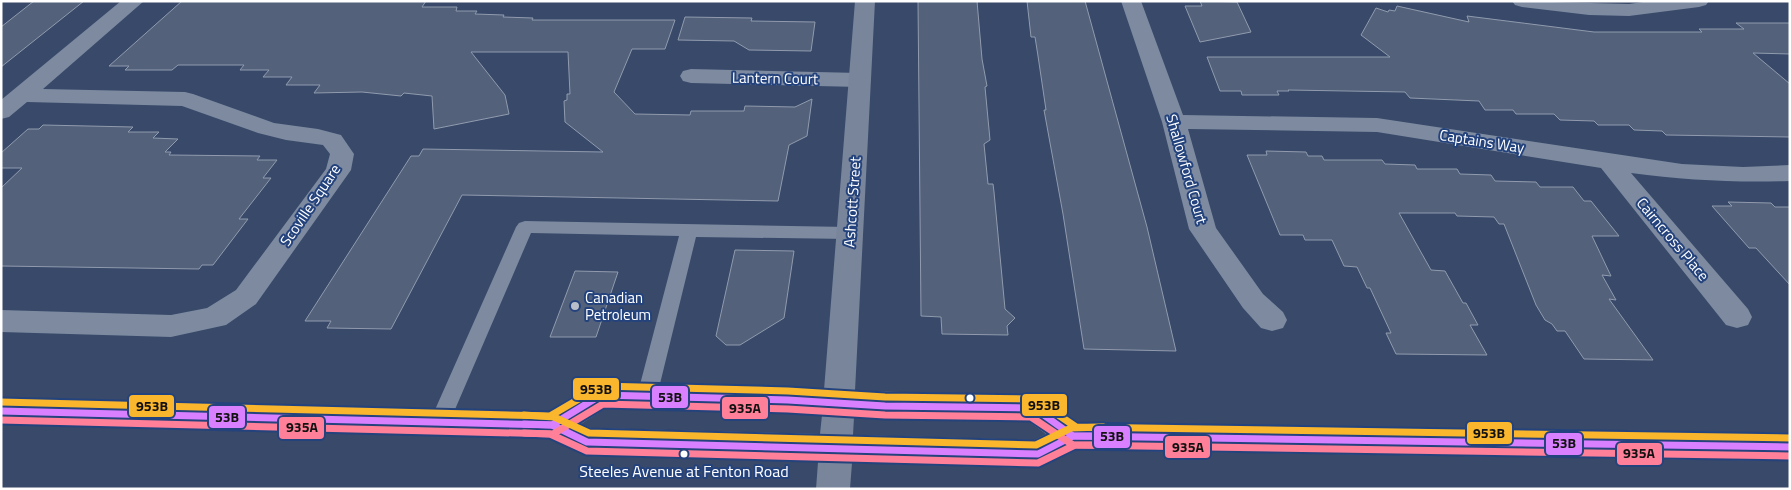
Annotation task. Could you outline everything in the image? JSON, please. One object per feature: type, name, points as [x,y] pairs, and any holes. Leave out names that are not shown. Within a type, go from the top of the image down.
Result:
[{"type":"main road","name":"Ashcott Street","points":[[832,489],[865,1]]},
{"type":"main road","points":[[552,425],[601,395],[884,406],[1034,408],[1073,436]]},
{"type":"main road","points":[[1,411],[552,425],[587,442],[1038,454],[1073,436],[1790,447]]},
{"type":"street","points":[[1,112],[134,1]]},
{"type":"street","name":"Shallowford Court","points":[[1131,1],[1174,122],[1203,229],[1253,301],[1272,320]]},
{"type":"street","points":[[1522,1],[1589,9],[1629,10],[1699,1]]},
{"type":"street","name":"Lantern Court","points":[[691,76],[860,80]]},
{"type":"street","name":"Scoville Square","points":[[1,321],[171,326],[215,317],[246,297],[338,170],[342,154],[332,140],[318,136],[286,134],[185,99],[22,95]]},
{"type":"street","name":"Captains Way","points":[[1174,122],[1377,124],[1682,172],[1790,173]]},
{"type":"street","name":"Cairncross Place","points":[[1610,162],[1737,317]]},
{"type":"lane","points":[[440,421],[525,227],[850,233]]},
{"type":"lane","points":[[648,396],[689,231]]},
{"type":"building","points":[[34,1],[84,1],[1,67],[1,27]]},
{"type":"building","points":[[182,1],[426,1],[422,7],[457,7],[456,11],[477,11],[475,14],[533,18],[532,20],[675,20],[665,49],[632,49],[614,92],[635,114],[690,115],[691,111],[744,111],[745,106],[795,107],[812,99],[807,136],[789,145],[778,201],[462,195],[391,329],[327,328],[331,321],[305,321],[411,156],[419,156],[423,149],[603,152],[565,122],[564,101],[567,100],[567,94],[570,94],[568,52],[471,52],[505,95],[509,114],[434,129],[432,96],[404,93],[401,96],[362,92],[314,93],[320,85],[286,85],[292,77],[263,77],[269,70],[240,70],[244,65],[178,65],[172,70],[125,70],[129,66],[109,66]]},
{"type":"building","points":[[918,1],[977,1],[982,59],[987,86],[985,87],[990,140],[984,144],[988,184],[993,184],[1005,309],[1015,318],[1007,326],[1008,335],[942,334],[941,317],[921,316]]},
{"type":"building","points":[[1027,1],[1085,1],[1147,227],[1176,351],[1084,349],[1063,214],[1044,110],[1046,110],[1035,37],[1031,37]]},
{"type":"building","points":[[1200,1],[1237,2],[1251,32],[1200,42],[1185,6],[1202,6]]},
{"type":"building","points":[[1397,6],[1469,22],[1467,16],[1594,32],[1702,32],[1699,29],[1744,29],[1736,23],[1790,23],[1790,54],[1753,53],[1790,84],[1790,137],[1666,135],[1662,131],[1634,130],[1629,125],[1598,125],[1594,121],[1560,120],[1554,114],[1516,114],[1513,110],[1485,110],[1479,101],[1410,98],[1405,92],[1288,90],[1277,91],[1279,95],[1242,95],[1241,91],[1220,91],[1207,57],[1390,57],[1361,35],[1376,8],[1388,12],[1389,10],[1395,11]]},
{"type":"building","points":[[685,17],[752,18],[751,21],[815,22],[811,51],[749,50],[734,41],[678,40]]},
{"type":"building","points":[[43,125],[133,127],[128,132],[159,132],[153,138],[178,139],[165,152],[171,152],[169,155],[260,156],[257,160],[277,160],[263,178],[271,178],[239,219],[248,219],[213,265],[202,265],[199,269],[1,266],[1,188],[22,168],[1,168],[1,153],[28,129],[39,129]]},
{"type":"building","points":[[1266,151],[1306,152],[1308,156],[1322,156],[1324,160],[1382,160],[1385,164],[1415,165],[1417,169],[1457,169],[1460,174],[1491,175],[1495,181],[1536,182],[1540,187],[1573,187],[1584,201],[1591,201],[1619,236],[1592,236],[1611,276],[1602,275],[1616,300],[1609,299],[1653,360],[1584,359],[1565,331],[1557,331],[1552,324],[1545,320],[1536,305],[1504,224],[1499,224],[1494,217],[1457,216],[1455,213],[1399,213],[1431,270],[1445,271],[1463,303],[1466,303],[1478,325],[1470,325],[1487,355],[1396,354],[1386,333],[1391,333],[1370,288],[1367,288],[1357,267],[1344,266],[1332,240],[1305,240],[1303,235],[1280,235],[1247,155],[1267,155]]},
{"type":"building","points":[[1728,202],[1771,203],[1775,207],[1790,207],[1790,285],[1756,248],[1749,248],[1712,206],[1732,206]]},
{"type":"building","points":[[735,250],[794,251],[784,318],[740,345],[726,345],[716,336]]},
{"type":"building","points":[[575,271],[618,272],[596,337],[550,337]]},
{"type":"transit line","name":"953B","points":[[1,402],[550,416],[601,386],[788,391],[885,397],[1035,399],[1076,427],[1790,438]]},
{"type":"transit line","name":"53B","points":[[1,411],[552,425],[601,395],[788,400],[885,406],[1034,408],[1073,436],[1790,447]]},
{"type":"transit line","name":"935A","points":[[1,420],[553,434],[603,404],[788,409],[885,415],[1031,417],[1073,445],[1790,456]]},
{"type":"transit line","name":"953B","points":[[524,415],[554,417],[589,433],[1036,445],[1071,428],[1103,427]]},
{"type":"transit line","name":"53B","points":[[524,424],[552,425],[587,442],[1038,454],[1073,436],[1103,436]]},
{"type":"transit line","name":"935A","points":[[524,433],[550,434],[587,451],[1038,463],[1075,445],[1103,445]]},
{"type":"place","name":"Canadian Petroleum","points":[[575,306]]},
{"type":"place","name":"Steeles Avenue at Fenton Road","points":[[684,454]]}]
